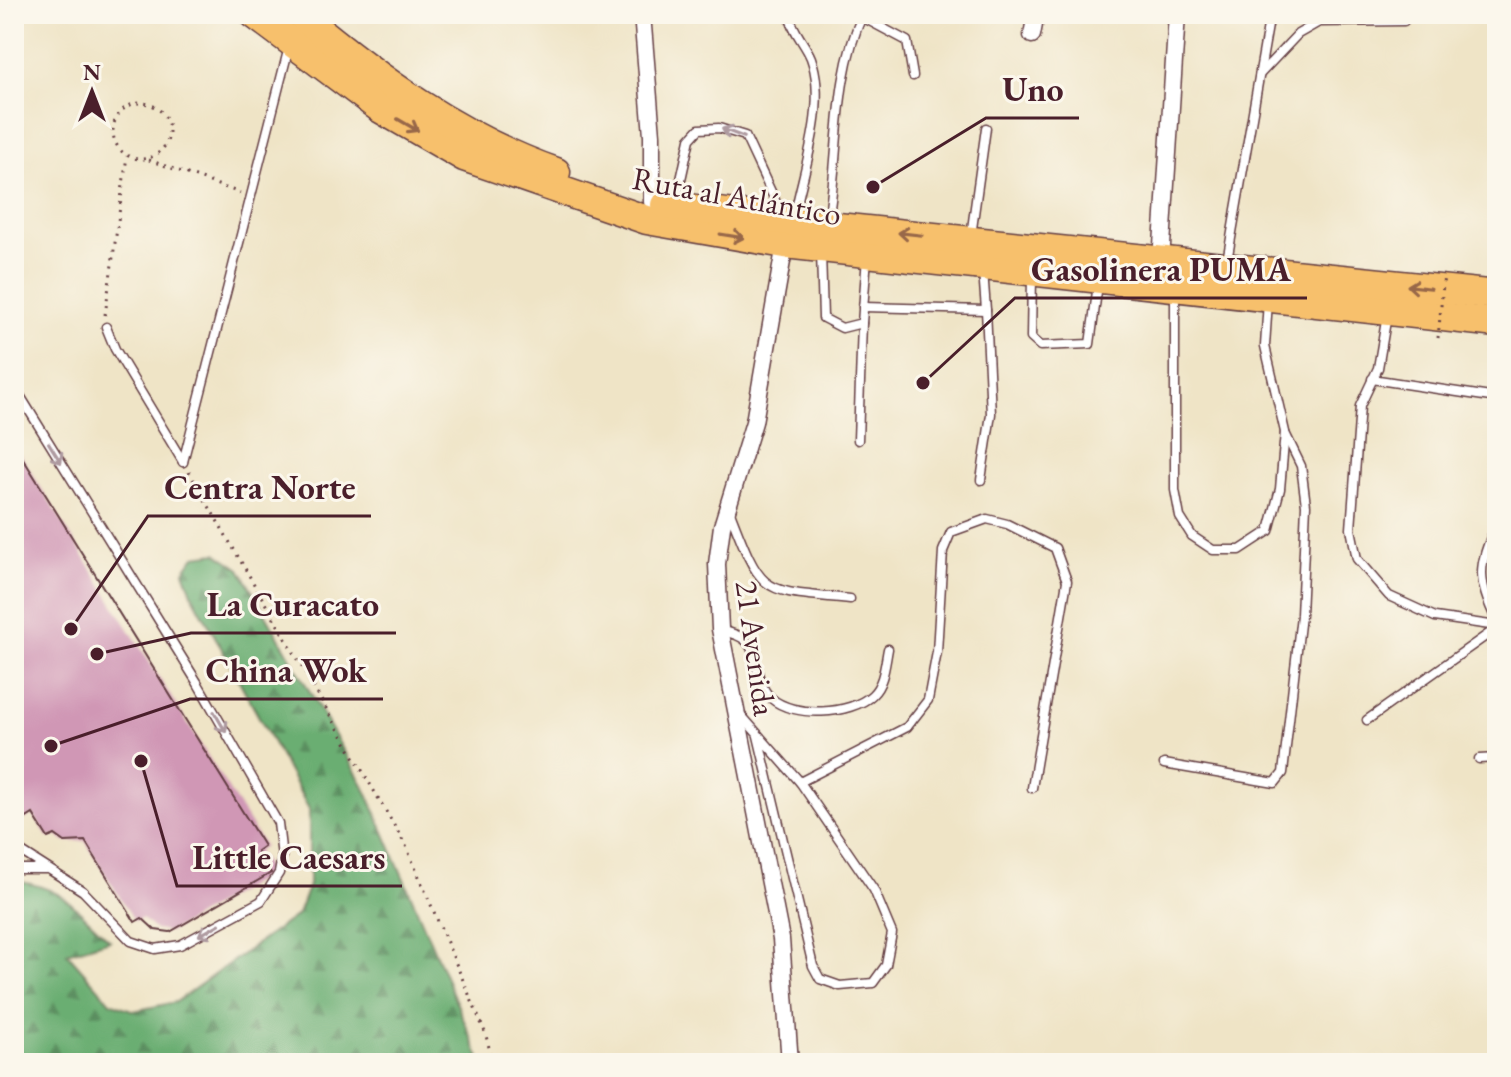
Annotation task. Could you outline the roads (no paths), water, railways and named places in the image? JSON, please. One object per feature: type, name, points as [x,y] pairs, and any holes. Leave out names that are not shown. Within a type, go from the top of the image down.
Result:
[{"type":"highway","name":"Ruta al Atlántico","points":[[254,14],[381,109],[464,157],[647,220],[788,229]]},
{"type":"highway","points":[[285,14],[374,81],[426,111]]},
{"type":"highway","name":"Ruta al Atlántico","points":[[300,14],[426,111],[478,139],[551,170],[664,205],[824,237],[868,252],[977,252],[1032,270],[1099,276],[1226,268],[1495,295]]},
{"type":"highway","name":"Ruta al Atlántico","points":[[824,237],[1168,273],[1268,296],[1497,323]]},
{"type":"street","points":[[642,14],[652,135],[664,205]]},
{"type":"street","points":[[1032,35],[1036,14]]},
{"type":"street","points":[[1168,273],[1177,14]]},
{"type":"street","name":"21 Avenida","points":[[788,229],[754,422],[728,508],[717,564],[720,629],[781,939],[790,1063]]},
{"type":"lane","points":[[788,229],[814,125],[817,89],[810,58],[789,14]]},
{"type":"lane","points":[[1226,268],[1270,14]]},
{"type":"lane","points":[[862,323],[842,328],[823,318],[824,237],[843,71],[854,30],[863,16],[907,41],[913,76]]},
{"type":"lane","points":[[1259,75],[1298,34],[1319,22],[1404,21]]},
{"type":"lane","points":[[106,327],[183,462],[290,42]]},
{"type":"lane","points":[[664,205],[690,139],[699,129],[719,128],[745,136],[788,229]]},
{"type":"lane","points":[[981,480],[991,414],[986,310],[977,252],[986,128]]},
{"type":"lane","points":[[858,440],[868,252]]},
{"type":"lane","points":[[1495,295],[1497,266]]},
{"type":"lane","points":[[1032,270],[1029,329],[1031,338],[1040,346],[1090,344],[1099,276]]},
{"type":"lane","points":[[1168,273],[1175,490],[1180,517],[1192,536],[1213,550],[1240,550],[1269,531],[1280,489],[1285,432]]},
{"type":"lane","points":[[1164,764],[1275,783],[1283,773],[1301,615],[1306,505],[1301,466],[1285,432],[1265,346],[1268,296]]},
{"type":"lane","points":[[863,307],[986,310]]},
{"type":"lane","points":[[1388,310],[1381,356],[1360,406],[1351,529],[1357,559],[1389,596],[1435,617],[1497,625]]},
{"type":"lane","points":[[1372,379],[1497,398]]},
{"type":"lane","points":[[14,386],[197,682],[278,823],[282,840],[279,873],[261,901],[168,949],[142,946],[131,941],[83,891],[14,847]]},
{"type":"lane","points":[[728,508],[751,566],[762,582],[778,592],[850,599]]},
{"type":"lane","points":[[800,782],[907,727],[928,700],[937,652],[943,551],[951,532],[987,519],[1007,524],[1055,548],[1067,581],[1032,788]]},
{"type":"lane","points":[[1497,525],[1484,550],[1482,591],[1497,625]]},
{"type":"lane","points":[[1367,720],[1497,625]]},
{"type":"lane","points":[[720,629],[745,639],[752,649],[762,687],[774,701],[798,710],[855,706],[873,694],[885,672],[888,649]]},
{"type":"lane","points":[[734,707],[800,782],[874,890],[892,933],[886,965],[873,983],[840,986],[820,979],[813,966],[758,736]]},
{"type":"lane","points":[[1479,759],[1497,758]]},
{"type":"lane","points":[[14,869],[47,869]]},
{"type":"place","name":"Uno","points":[[873,187]]},
{"type":"place","name":"Gasolinera PUMA","points":[[923,383]]},
{"type":"place","name":"Centra Norte","points":[[71,629]]},
{"type":"place","name":"La Curacato","points":[[97,654]]},
{"type":"place","name":"China Wok","points":[[51,746]]},
{"type":"place","name":"Little Caesars","points":[[141,761]]}]
